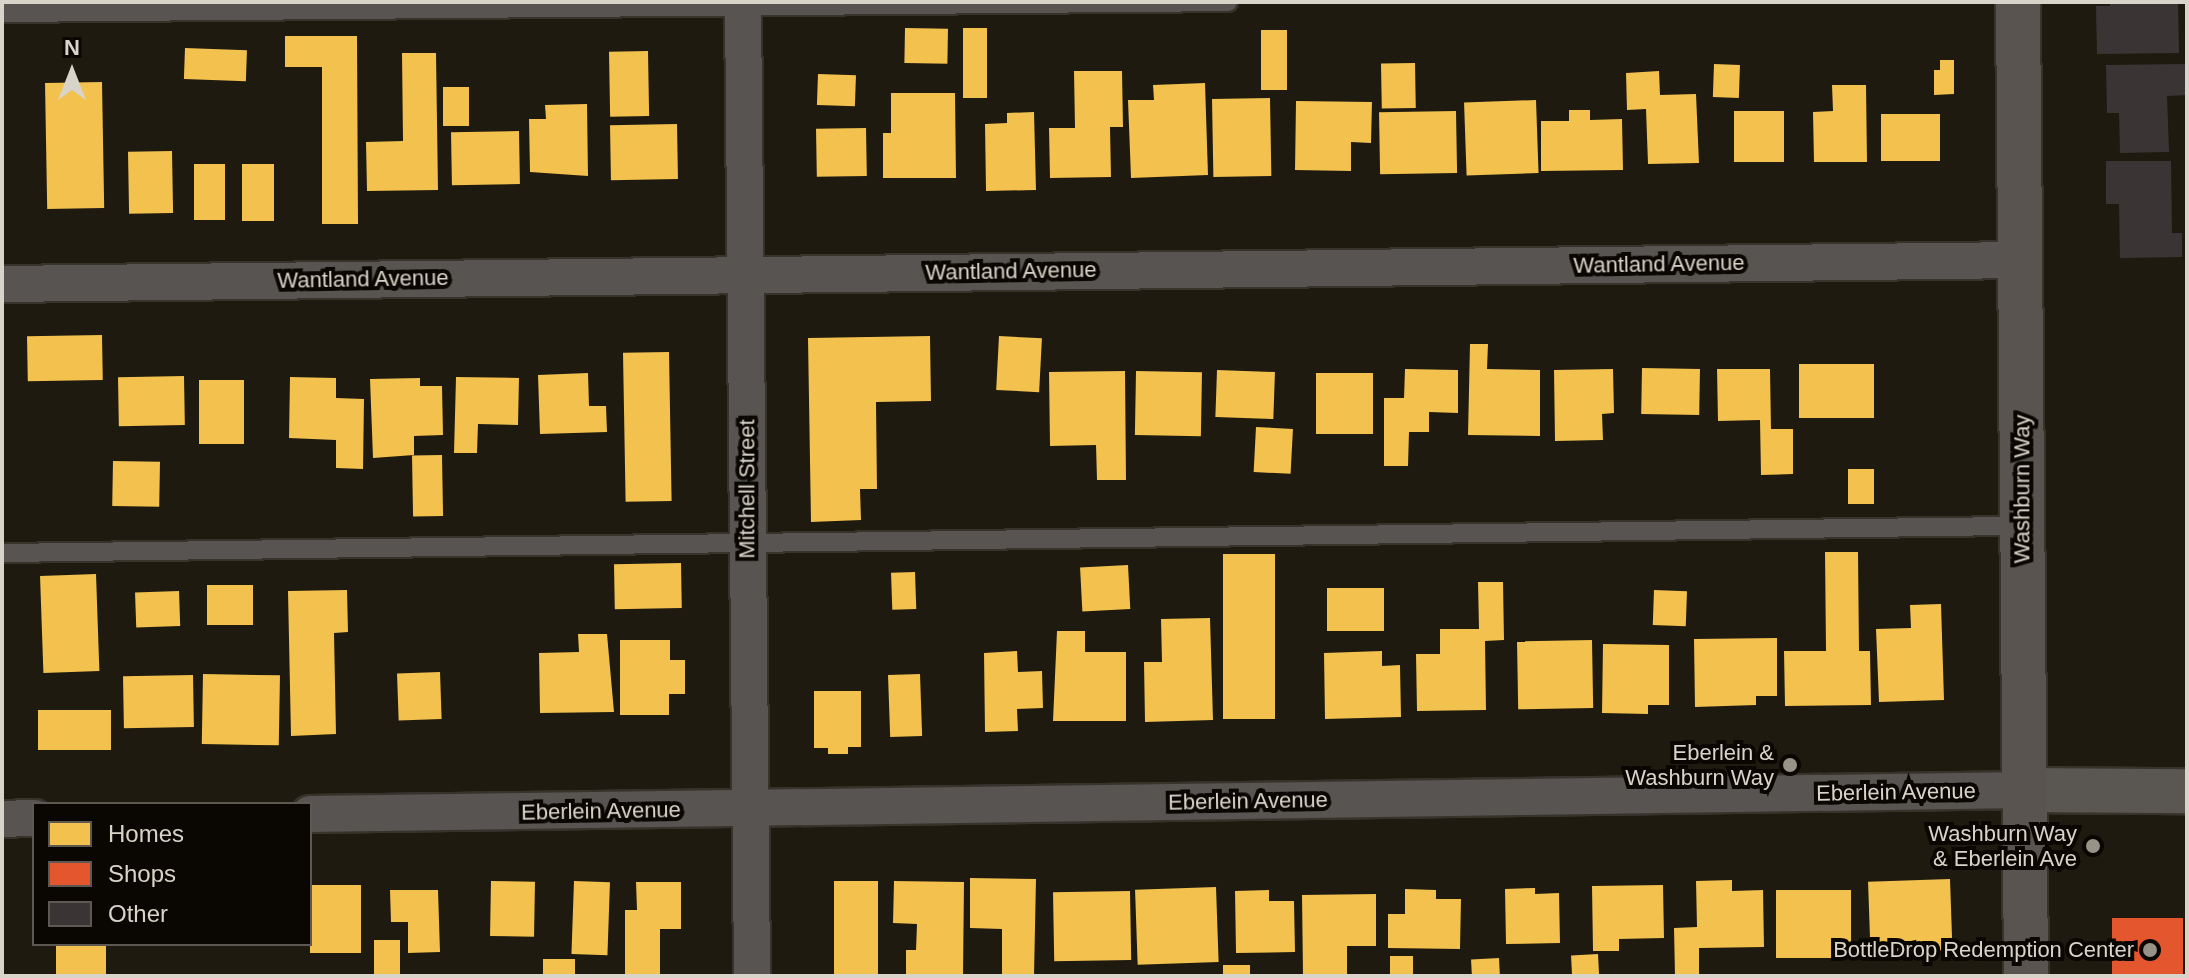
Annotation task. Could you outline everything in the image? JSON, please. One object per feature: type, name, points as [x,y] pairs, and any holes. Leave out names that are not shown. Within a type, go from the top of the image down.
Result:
[{"type":"main road","name":"Washburn Way","points":[[2018,2],[2026,976]]},
{"type":"street","name":"Mitchell Street","points":[[743,4],[752,976]]},
{"type":"street","name":"Wantland Avenue","points":[[2,284],[2021,260]]},
{"type":"street","name":"Eberlein Avenue","points":[[312,814],[2025,790],[2187,791]]},
{"type":"street","points":[[2,819],[32,818]]},
{"type":"lane","points":[[2,13],[1228,2]]},
{"type":"lane","points":[[2,553],[2022,526]]},
{"type":"building: Homes","points":[[905,28],[948,29],[947,64],[904,63]]},
{"type":"building: Homes","points":[[963,28],[987,28],[987,98],[963,98]]},
{"type":"building: Homes","points":[[1261,30],[1287,30],[1287,90],[1261,90]]},
{"type":"building: Homes","points":[[285,36],[357,36],[358,224],[322,224],[322,67],[285,67]]},
{"type":"building: Homes","points":[[185,48],[247,50],[246,81],[184,79]]},
{"type":"building: Homes","points":[[648,51],[649,116],[610,117],[609,52]]},
{"type":"building: Homes","points":[[402,53],[436,53],[438,190],[367,191],[366,142],[403,141]]},
{"type":"building: Homes","points":[[1940,60],[1954,60],[1954,94],[1934,95],[1934,70],[1940,70]]},
{"type":"building: Homes","points":[[1415,63],[1416,108],[1382,109],[1381,64]]},
{"type":"building: Homes","points":[[1714,64],[1740,65],[1739,98],[1713,97]]},
{"type":"building: Homes","points":[[1074,71],[1122,71],[1123,127],[1110,127],[1111,177],[1050,178],[1049,128],[1075,128]]},
{"type":"building: Homes","points":[[1659,71],[1660,95],[1696,94],[1699,163],[1648,164],[1646,109],[1627,110],[1626,73]]},
{"type":"building: Homes","points":[[818,74],[856,75],[855,106],[817,105]]},
{"type":"building: Homes","points":[[102,82],[104,208],[47,209],[45,83]]},
{"type":"building: Homes","points":[[1205,83],[1208,175],[1131,178],[1128,100],[1154,100],[1153,85]]},
{"type":"building: Homes","points":[[1832,85],[1866,85],[1867,162],[1814,162],[1813,112],[1833,111]]},
{"type":"building: Homes","points":[[443,87],[469,87],[469,126],[443,126]]},
{"type":"building: Homes","points":[[891,93],[955,93],[956,178],[883,178],[883,133],[891,133]]},
{"type":"building: Homes","points":[[1270,98],[1271,176],[1213,177],[1212,99]]},
{"type":"building: Homes","points":[[1536,100],[1539,173],[1467,175],[1464,103]]},
{"type":"building: Homes","points":[[1296,101],[1372,102],[1371,143],[1351,142],[1351,171],[1295,170]]},
{"type":"building: Homes","points":[[587,104],[588,176],[530,172],[529,119],[546,119],[545,105]]},
{"type":"building: Homes","points":[[1569,110],[1590,110],[1590,120],[1622,119],[1623,170],[1541,171],[1541,121],[1569,121]]},
{"type":"building: Homes","points":[[1456,111],[1457,173],[1380,174],[1379,112]]},
{"type":"building: Homes","points":[[1734,111],[1784,111],[1784,162],[1734,162]]},
{"type":"building: Homes","points":[[1034,112],[1036,190],[986,191],[985,124],[1007,123],[1007,113]]},
{"type":"building: Homes","points":[[1881,114],[1940,114],[1940,161],[1881,161]]},
{"type":"building: Homes","points":[[677,124],[678,179],[611,180],[610,125]]},
{"type":"building: Homes","points":[[866,128],[867,176],[817,177],[816,129]]},
{"type":"building: Homes","points":[[519,131],[520,184],[452,185],[451,132]]},
{"type":"building: Homes","points":[[172,151],[173,213],[129,214],[128,152]]},
{"type":"building: Homes","points":[[194,164],[225,164],[225,220],[194,220]]},
{"type":"building: Homes","points":[[242,164],[274,164],[274,221],[242,221]]},
{"type":"building: Homes","points":[[102,335],[103,380],[28,381],[27,336]]},
{"type":"building: Homes","points":[[930,336],[931,401],[876,402],[877,489],[860,489],[861,520],[811,522],[808,338]]},
{"type":"building: Homes","points":[[999,336],[1042,338],[1039,392],[996,390]]},
{"type":"building: Homes","points":[[1470,344],[1488,344],[1487,369],[1540,370],[1540,436],[1468,435]]},
{"type":"building: Homes","points":[[669,352],[672,501],[626,502],[623,353]]},
{"type":"building: Homes","points":[[1799,364],[1874,364],[1874,418],[1799,418]]},
{"type":"building: Homes","points":[[1642,368],[1700,369],[1699,415],[1641,414]]},
{"type":"building: Homes","points":[[1405,369],[1458,370],[1458,413],[1429,412],[1429,432],[1409,432],[1408,466],[1384,466],[1384,398],[1404,398]]},
{"type":"building: Homes","points":[[1613,369],[1614,413],[1602,414],[1603,440],[1555,441],[1554,370]]},
{"type":"building: Homes","points":[[1717,369],[1770,369],[1771,429],[1793,429],[1793,474],[1761,475],[1760,420],[1718,421]]},
{"type":"building: Homes","points":[[1217,370],[1275,372],[1273,419],[1215,417]]},
{"type":"building: Homes","points":[[1125,371],[1126,480],[1097,480],[1096,445],[1050,446],[1049,372]]},
{"type":"building: Homes","points":[[1136,371],[1202,372],[1201,436],[1135,435]]},
{"type":"building: Homes","points":[[588,373],[589,406],[606,406],[607,432],[540,434],[538,375]]},
{"type":"building: Homes","points":[[1316,373],[1373,373],[1373,434],[1316,434]]},
{"type":"building: Homes","points":[[184,376],[185,425],[119,426],[118,377]]},
{"type":"building: Homes","points":[[290,377],[336,378],[336,398],[364,399],[363,469],[336,468],[336,440],[289,438]]},
{"type":"building: Homes","points":[[456,377],[519,378],[518,425],[478,424],[477,453],[454,453]]},
{"type":"building: Homes","points":[[420,378],[420,386],[442,386],[443,435],[414,436],[414,455],[373,458],[370,379]]},
{"type":"building: Homes","points":[[199,380],[244,380],[244,444],[199,444]]},
{"type":"building: Homes","points":[[1256,427],[1293,429],[1291,474],[1254,472]]},
{"type":"building: Homes","points":[[442,455],[443,516],[413,517],[412,456]]},
{"type":"building: Homes","points":[[113,461],[160,462],[159,507],[112,506]]},
{"type":"building: Homes","points":[[1848,469],[1874,469],[1874,504],[1848,504]]},
{"type":"building: Homes","points":[[1825,552],[1858,552],[1859,651],[1870,651],[1871,705],[1785,706],[1784,651],[1826,651]]},
{"type":"building: Homes","points":[[1223,554],[1275,554],[1275,719],[1223,719]]},
{"type":"building: Homes","points":[[681,563],[682,608],[615,609],[614,564]]},
{"type":"building: Homes","points":[[1128,565],[1130,609],[1082,611],[1080,568]]},
{"type":"building: Homes","points":[[915,572],[916,609],[892,610],[891,573]]},
{"type":"building: Homes","points":[[96,574],[99,671],[43,673],[40,576]]},
{"type":"building: Homes","points":[[1478,582],[1503,582],[1504,640],[1485,641],[1486,710],[1417,711],[1416,654],[1440,654],[1440,629],[1479,629]]},
{"type":"building: Homes","points":[[207,585],[253,585],[253,625],[207,625]]},
{"type":"building: Homes","points":[[1327,588],[1384,588],[1384,631],[1327,631]]},
{"type":"building: Homes","points":[[347,590],[348,632],[334,633],[336,734],[291,736],[288,591]]},
{"type":"building: Homes","points":[[1654,590],[1687,591],[1686,626],[1653,625]]},
{"type":"building: Homes","points":[[179,591],[180,626],[136,628],[135,593]]},
{"type":"building: Homes","points":[[1941,604],[1944,700],[1879,702],[1876,629],[1911,628],[1910,605]]},
{"type":"building: Homes","points":[[1210,618],[1213,720],[1145,722],[1144,662],[1162,662],[1161,619]]},
{"type":"building: Homes","points":[[1057,631],[1085,631],[1085,652],[1126,652],[1126,721],[1053,721]]},
{"type":"building: Homes","points":[[578,634],[607,634],[614,712],[540,713],[539,653],[579,652]]},
{"type":"building: Homes","points":[[1777,638],[1777,696],[1756,696],[1756,705],[1695,707],[1694,639]]},
{"type":"building: Homes","points":[[620,640],[670,640],[670,660],[685,660],[685,694],[669,694],[669,715],[620,715]]},
{"type":"building: Homes","points":[[1592,640],[1593,708],[1518,709],[1517,641]]},
{"type":"building: Homes","points":[[1603,644],[1669,645],[1669,705],[1648,705],[1648,714],[1602,713]]},
{"type":"building: Homes","points":[[1017,651],[1018,672],[1042,671],[1043,708],[1017,709],[1018,731],[985,732],[984,653]]},
{"type":"building: Homes","points":[[1382,651],[1382,666],[1400,665],[1401,717],[1325,719],[1324,653]]},
{"type":"building: Homes","points":[[440,672],[442,719],[399,720],[397,674]]},
{"type":"building: Homes","points":[[203,674],[280,675],[279,745],[202,744]]},
{"type":"building: Homes","points":[[920,674],[922,736],[890,737],[888,675]]},
{"type":"building: Homes","points":[[193,675],[194,727],[124,728],[123,676]]},
{"type":"building: Homes","points":[[814,691],[861,691],[861,747],[848,747],[848,754],[828,754],[828,748],[814,748]]},
{"type":"building: Homes","points":[[38,710],[111,710],[111,750],[38,750]]},
{"type":"building: Homes","points":[[970,878],[1036,879],[1034,976],[1002,976],[1002,929],[970,928]]},
{"type":"building: Homes","points":[[1950,879],[1952,950],[1871,953],[1868,882]]},
{"type":"building: Homes","points":[[1732,880],[1732,891],[1763,890],[1764,947],[1699,948],[1699,976],[1675,976],[1674,928],[1697,927],[1696,881]]},
{"type":"building: Homes","points":[[491,881],[535,882],[534,937],[490,936]]},
{"type":"building: Homes","points":[[574,881],[610,882],[607,955],[571,954]]},
{"type":"building: Homes","points":[[834,881],[878,881],[878,976],[834,976]]},
{"type":"building: Homes","points":[[894,881],[964,882],[963,976],[906,976],[906,950],[916,950],[917,924],[893,923]]},
{"type":"building: Homes","points":[[636,882],[681,882],[681,929],[660,929],[660,976],[625,976],[625,910],[637,910]]},
{"type":"building: Homes","points":[[312,885],[361,885],[361,953],[310,953]]},
{"type":"building: Homes","points":[[1663,885],[1664,938],[1619,939],[1619,951],[1593,951],[1592,886]]},
{"type":"building: Homes","points":[[1216,887],[1219,962],[1138,965],[1135,890]]},
{"type":"building: Homes","points":[[1535,888],[1535,894],[1559,893],[1560,943],[1506,944],[1505,889]]},
{"type":"building: Homes","points":[[1405,889],[1436,890],[1436,899],[1461,899],[1460,949],[1388,948],[1388,914],[1405,914]]},
{"type":"building: Homes","points":[[390,890],[438,890],[440,952],[408,953],[408,922],[391,922]]},
{"type":"building: Homes","points":[[1269,890],[1269,901],[1294,901],[1295,952],[1236,953],[1235,891]]},
{"type":"building: Homes","points":[[1776,890],[1851,890],[1851,958],[1776,958]]},
{"type":"building: Homes","points":[[1130,891],[1131,960],[1054,961],[1053,892]]},
{"type":"building: Homes","points":[[1376,894],[1376,946],[1347,946],[1347,976],[1303,976],[1302,895]]},
{"type":"building: Homes","points":[[374,940],[400,940],[400,976],[374,976]]},
{"type":"building: Homes","points":[[56,946],[106,946],[106,976],[56,976]]},
{"type":"building: Homes","points":[[1598,954],[1599,976],[1572,976],[1571,955]]},
{"type":"building: Homes","points":[[1390,956],[1413,956],[1413,976],[1390,976]]},
{"type":"building: Homes","points":[[1499,958],[1500,976],[1472,976],[1471,959]]},
{"type":"building: Homes","points":[[543,959],[575,959],[575,976],[543,976]]},
{"type":"building: Homes","points":[[1223,965],[1250,965],[1250,976],[1223,976]]},
{"type":"building: Shops","name":"BottleDrop Redemption Center","points":[[2112,918],[2183,918],[2183,976],[2112,976]]},
{"type":"building: Other","points":[[2110,2],[2178,2],[2179,53],[2097,54],[2096,6],[2110,6]]},
{"type":"building: Other","points":[[2187,64],[2187,95],[2167,96],[2169,152],[2120,153],[2119,113],[2107,113],[2106,65]]},
{"type":"building: Other","points":[[2106,161],[2171,161],[2172,233],[2182,233],[2182,257],[2120,258],[2119,204],[2106,204]]},
{"type":"place","name":"Eberlein & Washburn Way","points":[[1790,765]]},
{"type":"place","name":"Washburn Way & Eberlein Ave","points":[[2093,846]]},
{"type":"place","name":"BottleDrop Redemption Center","points":[[2150,950]]}]
